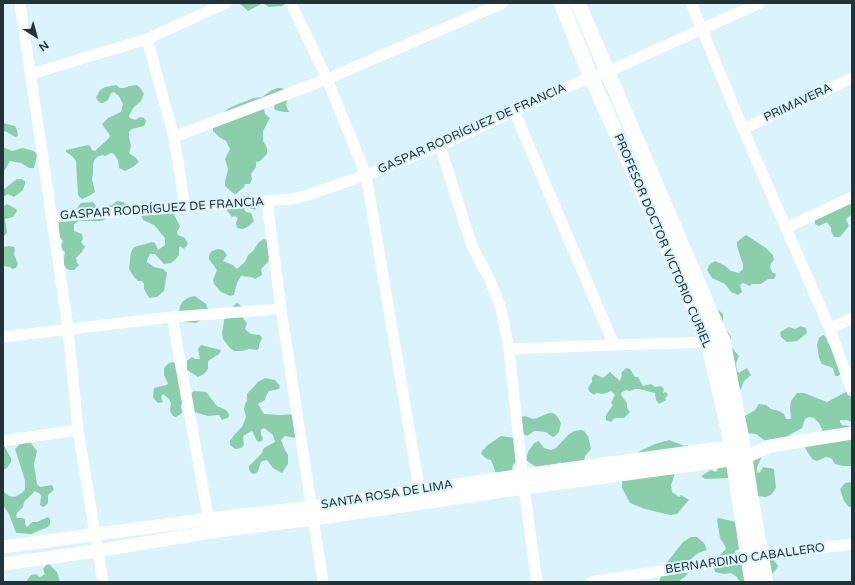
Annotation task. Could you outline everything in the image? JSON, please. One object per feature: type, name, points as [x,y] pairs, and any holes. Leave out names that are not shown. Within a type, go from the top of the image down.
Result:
[{"type":"main road","name":"PROFESOR DOCTOR VICTORIO CURIEL","points":[[561,3],[591,77],[686,273],[723,341],[738,452],[755,556],[766,582]]},
{"type":"main road","name":"PROFESOR DOCTOR VICTORIO CURIEL","points":[[578,3],[607,72],[686,273],[708,342],[738,452]]},
{"type":"main road","name":"PROFESOR DOCTOR VICTORIO CURIEL","points":[[752,582],[755,556]]},
{"type":"street","points":[[20,3],[68,328],[78,430],[103,582]]},
{"type":"street","points":[[31,74],[147,39],[226,3]]},
{"type":"street","points":[[291,3],[327,79],[366,176],[422,504]]},
{"type":"street","points":[[174,137],[327,79],[503,3]]},
{"type":"street","points":[[691,3],[743,129],[830,329],[852,391]]},
{"type":"street","name":"GASPAR RODRÍGUEZ DE FRANCIA","points":[[51,217],[292,199],[308,196],[366,176],[440,146],[514,111],[591,77],[607,72],[760,3]]},
{"type":"street","points":[[147,39],[174,137],[185,207]]},
{"type":"street","name":"PRIMAVERA","points":[[743,129],[852,78]]},
{"type":"street","points":[[514,111],[614,344]]},
{"type":"street","points":[[440,146],[472,246],[490,280],[501,309],[509,349],[523,481],[537,582]]},
{"type":"street","points":[[786,228],[852,197]]},
{"type":"street","points":[[267,201],[281,309],[323,582]]},
{"type":"street","points":[[3,337],[68,328],[172,317],[281,309]]},
{"type":"street","points":[[172,317],[209,519],[210,532]]},
{"type":"street","points":[[830,329],[852,318]]},
{"type":"street","points":[[509,349],[723,341]]},
{"type":"street","points":[[3,441],[78,430]]},
{"type":"street","name":"SANTA ROSA DE LIMA","points":[[3,547],[209,519],[313,513],[419,490],[523,481],[738,452],[852,433]]},
{"type":"street","points":[[3,564],[97,552],[313,513],[422,504],[523,481]]},
{"type":"street","name":"BERNARDINO CABALLERO","points":[[591,582],[755,556],[852,544]]},
{"type":"green space","points":[[239,3],[287,3],[282,6],[269,7],[261,4],[248,11]]},
{"type":"green space","points":[[116,85],[120,88],[124,88],[137,85],[144,94],[141,101],[133,108],[129,116],[135,120],[140,117],[144,118],[146,121],[144,126],[132,129],[129,132],[131,146],[129,153],[139,162],[125,171],[119,168],[118,160],[114,154],[111,153],[105,156],[102,155],[97,157],[93,165],[92,179],[95,192],[82,199],[78,195],[76,161],[66,152],[66,150],[88,145],[95,151],[108,139],[110,136],[102,124],[108,118],[121,112],[123,104],[119,96],[114,92],[111,93],[108,100],[103,103],[100,103],[96,98],[100,90],[105,87]]},
{"type":"green space","points":[[277,88],[282,88],[286,91],[288,97],[286,105],[289,112],[275,110],[274,107],[276,102],[264,109],[265,114],[270,118],[263,131],[263,141],[267,148],[267,154],[260,161],[256,162],[256,167],[251,174],[252,179],[250,184],[245,184],[244,187],[236,194],[233,193],[225,186],[228,169],[225,159],[230,149],[226,141],[213,131],[213,128],[223,113],[229,108],[254,98],[262,97]]},
{"type":"green space","points":[[3,123],[15,126],[18,136],[15,137],[3,131]]},
{"type":"green space","points":[[3,147],[12,151],[23,148],[34,151],[37,155],[34,168],[29,168],[21,163],[10,161],[3,173]]},
{"type":"green space","points":[[17,179],[25,181],[23,190],[14,197],[8,194],[3,197],[3,190]]},
{"type":"green space","points":[[244,196],[248,200],[263,204],[256,207],[255,210],[247,207],[244,209],[246,212],[251,213],[254,221],[243,229],[237,228],[236,223],[238,218],[235,216],[232,217],[225,208],[228,199]]},
{"type":"green space","points":[[117,201],[123,202],[132,207],[101,221],[79,221],[74,224],[74,231],[82,234],[83,239],[81,242],[85,247],[76,258],[79,265],[74,270],[67,269],[63,264],[65,252],[60,248],[63,241],[58,235],[59,218],[75,211],[81,203],[93,202],[98,209],[112,205]]},
{"type":"green space","points":[[852,201],[852,214],[846,219],[849,226],[840,237],[834,237],[827,222],[819,226],[815,224],[815,219]]},
{"type":"green space","points":[[7,204],[17,211],[13,217],[5,219],[7,233],[3,237],[3,207]]},
{"type":"green space","points":[[173,213],[180,226],[177,232],[178,235],[185,238],[188,244],[184,249],[180,246],[179,255],[171,263],[164,264],[155,254],[150,254],[147,262],[154,267],[163,269],[167,273],[164,291],[157,297],[149,298],[142,281],[138,281],[129,269],[131,252],[134,247],[152,242],[155,243],[158,250],[165,245],[165,238],[154,225],[143,220],[141,215]]},
{"type":"green space","points":[[746,235],[766,248],[773,255],[774,260],[771,263],[770,268],[776,275],[774,279],[768,279],[761,284],[752,284],[750,286],[743,283],[740,285],[742,292],[738,295],[731,292],[725,284],[712,278],[707,270],[709,265],[715,261],[724,265],[731,271],[739,273],[743,269],[743,265],[737,242]]},
{"type":"green space","points":[[264,239],[267,240],[270,254],[268,262],[261,269],[262,275],[255,279],[241,276],[237,283],[234,295],[230,296],[221,292],[214,284],[213,280],[217,270],[209,259],[209,255],[212,251],[218,249],[223,250],[227,255],[223,261],[233,265],[237,269],[245,262],[248,255],[253,251],[259,242]]},
{"type":"green space","points":[[3,247],[14,247],[14,254],[18,264],[16,268],[12,269],[10,267],[3,266]]},
{"type":"green space","points":[[195,296],[206,304],[208,309],[201,320],[196,323],[184,322],[179,312],[180,306],[183,301]]},
{"type":"green space","points":[[236,303],[242,307],[242,317],[247,323],[245,329],[251,334],[260,335],[262,338],[257,350],[249,349],[234,351],[223,339],[222,333],[225,316]]},
{"type":"green space","points":[[717,309],[723,314],[723,328],[731,337],[731,347],[739,356],[736,363],[737,371],[739,373],[747,368],[751,375],[744,381],[740,391]]},
{"type":"green space","points":[[800,326],[806,328],[807,333],[797,341],[787,342],[781,337],[780,332],[789,327],[795,329]]},
{"type":"green space","points":[[823,335],[826,337],[842,373],[838,376],[835,376],[833,368],[822,364],[819,358],[817,345],[819,338]]},
{"type":"green space","points":[[201,345],[221,350],[219,354],[208,361],[208,369],[204,374],[198,377],[187,370],[187,361],[192,357],[195,359],[200,359],[198,349]]},
{"type":"green space","points":[[174,362],[177,364],[188,396],[194,391],[206,392],[217,406],[226,410],[229,417],[222,420],[219,415],[208,416],[194,412],[184,403],[181,405],[182,413],[176,417],[173,416],[170,411],[171,403],[169,399],[163,394],[161,397],[163,402],[158,403],[155,400],[153,397],[154,388],[168,384],[164,375],[164,368],[169,363]]},
{"type":"green space","points":[[626,368],[630,369],[635,377],[638,377],[643,386],[651,384],[655,387],[661,386],[664,389],[663,393],[666,392],[668,395],[665,398],[666,400],[659,404],[656,400],[655,393],[639,389],[630,391],[626,390],[621,393],[621,395],[627,403],[627,408],[630,412],[624,418],[615,418],[611,422],[606,420],[606,415],[613,405],[611,403],[615,395],[611,391],[604,394],[596,393],[594,395],[588,388],[592,382],[592,377],[595,374],[603,378],[610,372],[620,381],[622,375],[621,373]]},
{"type":"green space","points":[[265,378],[275,380],[280,386],[279,389],[269,391],[265,400],[258,404],[264,414],[299,414],[296,438],[285,436],[281,440],[288,455],[288,464],[282,473],[273,468],[267,460],[262,461],[258,471],[255,474],[251,473],[249,466],[262,453],[264,448],[275,442],[273,435],[264,428],[261,430],[261,435],[263,438],[262,441],[259,442],[252,431],[243,436],[244,445],[241,448],[235,449],[230,445],[230,441],[242,427],[246,417],[244,409],[247,401],[247,394],[258,382]]},
{"type":"green space","points":[[848,391],[852,393],[852,422],[840,420],[840,422],[842,425],[849,426],[852,430],[852,466],[835,464],[831,458],[826,457],[817,461],[812,459],[805,448],[822,434],[823,431],[819,423],[814,418],[809,417],[805,419],[802,428],[786,437],[768,441],[756,434],[747,433],[742,412],[745,416],[755,410],[759,404],[766,405],[771,409],[779,411],[784,414],[786,419],[790,419],[791,401],[797,393],[804,393],[827,402]]},
{"type":"green space","points":[[553,413],[557,416],[561,423],[559,432],[555,436],[553,437],[546,432],[536,431],[527,436],[523,434],[520,419],[522,417],[525,416],[533,419]]},
{"type":"green space","points":[[581,430],[588,436],[591,449],[585,456],[584,462],[562,464],[560,462],[553,466],[536,467],[526,460],[528,452],[534,443],[539,441],[544,448],[551,450],[556,448],[568,435],[574,431]]},
{"type":"green space","points":[[501,436],[514,438],[516,462],[512,469],[514,473],[496,473],[491,460],[487,459],[481,454],[488,445]]},
{"type":"green space","points":[[669,440],[685,446],[688,445],[681,459],[681,465],[675,473],[671,485],[672,492],[679,497],[681,495],[689,500],[677,514],[670,515],[645,509],[630,503],[622,488],[622,482],[626,478],[630,460],[640,451],[655,444]]},
{"type":"green space","points":[[23,441],[30,442],[37,451],[34,464],[37,484],[40,487],[52,485],[54,490],[48,495],[48,503],[43,507],[40,505],[40,494],[35,491],[24,502],[23,507],[17,513],[16,516],[25,520],[27,527],[32,522],[37,522],[48,517],[50,519],[50,524],[48,527],[31,534],[16,533],[9,514],[3,505],[3,491],[9,496],[15,497],[25,489],[25,480],[15,449]]},
{"type":"green space","points":[[3,444],[11,458],[11,462],[7,468],[3,470]]},
{"type":"green space","points":[[752,447],[762,456],[757,467],[757,471],[756,470],[758,473],[763,467],[774,469],[776,488],[771,495],[766,497],[756,496],[731,478],[705,479],[701,476],[711,470],[716,472],[719,467],[715,456],[716,450]]},
{"type":"green space","points":[[852,482],[852,507],[849,507],[844,501],[840,489],[845,483]]},
{"type":"green space","points":[[719,518],[736,522],[739,549],[735,551],[739,565],[744,565],[771,557],[776,563],[778,566],[765,582],[740,582],[737,577],[731,573],[724,574],[715,572],[714,567],[718,557],[726,549],[720,538],[717,519]]},
{"type":"green space","points":[[691,537],[697,537],[704,543],[707,550],[698,553],[691,559],[689,571],[686,576],[678,582],[659,582],[665,565],[683,542]]},
{"type":"green space","points":[[48,563],[57,572],[60,582],[26,582],[31,575],[36,574],[40,577],[45,574],[43,569]]}]
